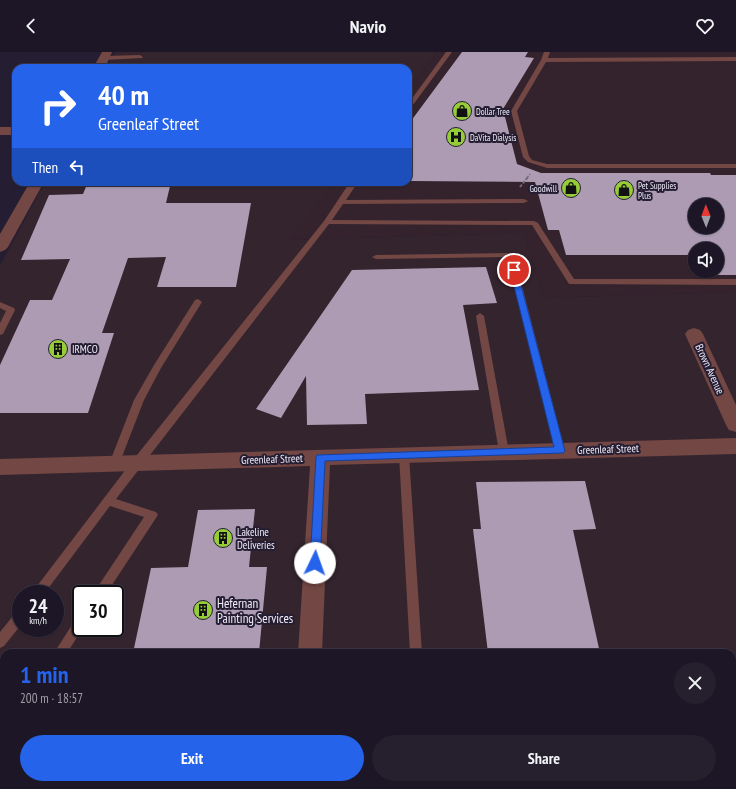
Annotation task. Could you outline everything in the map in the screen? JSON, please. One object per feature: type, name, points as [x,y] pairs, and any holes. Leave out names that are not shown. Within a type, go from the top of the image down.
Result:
[{"type":"street","points":[[101,64],[106,55]]},
{"type":"street","points":[[0,131],[12,131]]},
{"type":"street","points":[[0,247],[35,186]]},
{"type":"street","name":"Brown Avenue","points":[[694,334],[736,425]]},
{"type":"street","name":"Greenleaf Street","points":[[0,467],[736,446]]},
{"type":"street","points":[[310,649],[320,457]]},
{"type":"lane","points":[[412,103],[449,52]]},
{"type":"lane","points":[[547,52],[544,60],[514,111],[526,157],[530,161],[538,165],[547,166],[736,166]]},
{"type":"lane","points":[[689,52],[694,59]]},
{"type":"lane","points":[[106,55],[140,58]]},
{"type":"lane","points":[[544,60],[735,58]]},
{"type":"lane","points":[[44,585],[137,463],[327,222],[351,186]]},
{"type":"lane","points":[[341,202],[524,202]]},
{"type":"lane","points":[[327,222],[534,223],[572,282],[736,282]]},
{"type":"lane","points":[[376,257],[510,255],[560,451]]},
{"type":"lane","points":[[114,464],[139,400],[157,367],[198,302]]},
{"type":"lane","points":[[0,305],[11,310],[0,332]]},
{"type":"lane","points":[[480,316],[504,452]]},
{"type":"lane","points":[[404,455],[416,649]]},
{"type":"lane","points":[[105,585],[152,515],[108,501]]},
{"type":"lane","points":[[0,642],[12,627]]},
{"type":"lane","points":[[63,649],[72,635]]},
{"type":"path","points":[[524,202],[520,186],[538,165]]},
{"type":"shaded area","points":[[115,52],[437,52],[412,84],[412,64],[108,64]]},
{"type":"shaded area","points":[[437,52],[736,52],[736,292],[543,298],[524,233],[288,240],[331,186],[412,186],[412,84]]},
{"type":"shaded area","points":[[43,186],[331,186],[289,240],[524,233],[543,298],[736,292],[736,649],[0,649],[0,266]]},
{"type":"building","points":[[462,52],[528,52],[525,57],[534,58],[503,109],[517,164],[541,173],[710,173],[711,175],[736,175],[736,275],[724,275],[724,242],[688,242],[688,255],[566,255],[559,230],[548,230],[535,182],[412,181],[412,120]]},
{"type":"building","points":[[86,186],[170,186],[166,203],[251,203],[236,287],[157,287],[166,257],[128,258],[102,333],[114,333],[88,413],[0,413],[0,365],[30,300],[52,300],[70,259],[21,260],[49,195],[83,194]]},
{"type":"building","points":[[486,267],[497,303],[463,305],[479,390],[365,394],[367,424],[307,425],[306,376],[281,418],[256,409],[352,270]]},
{"type":"building","points":[[585,481],[596,529],[573,530],[599,649],[488,649],[473,529],[481,529],[476,482]]},
{"type":"building","name":"Hefernan Painting Services","points":[[255,509],[249,567],[267,567],[259,649],[134,649],[151,568],[188,567],[198,510]]},
{"type":"place","name":"Dollar Tree","points":[[462,111]]},
{"type":"place","name":"DaVita Dialysis","points":[[456,137]]},
{"type":"place","name":"Goodwill","points":[[571,188]]},
{"type":"place","name":"Pet Supplies Plus","points":[[624,190]]},
{"type":"place","name":"IRMCO","points":[[58,349]]},
{"type":"place","name":"Lakeline Deliveries","points":[[223,538]]},
{"type":"place","name":"Hefernan Painting Services","points":[[203,610]]},
{"type":"route","points":[[315,563],[320,457],[560,451],[514,270]]}]
